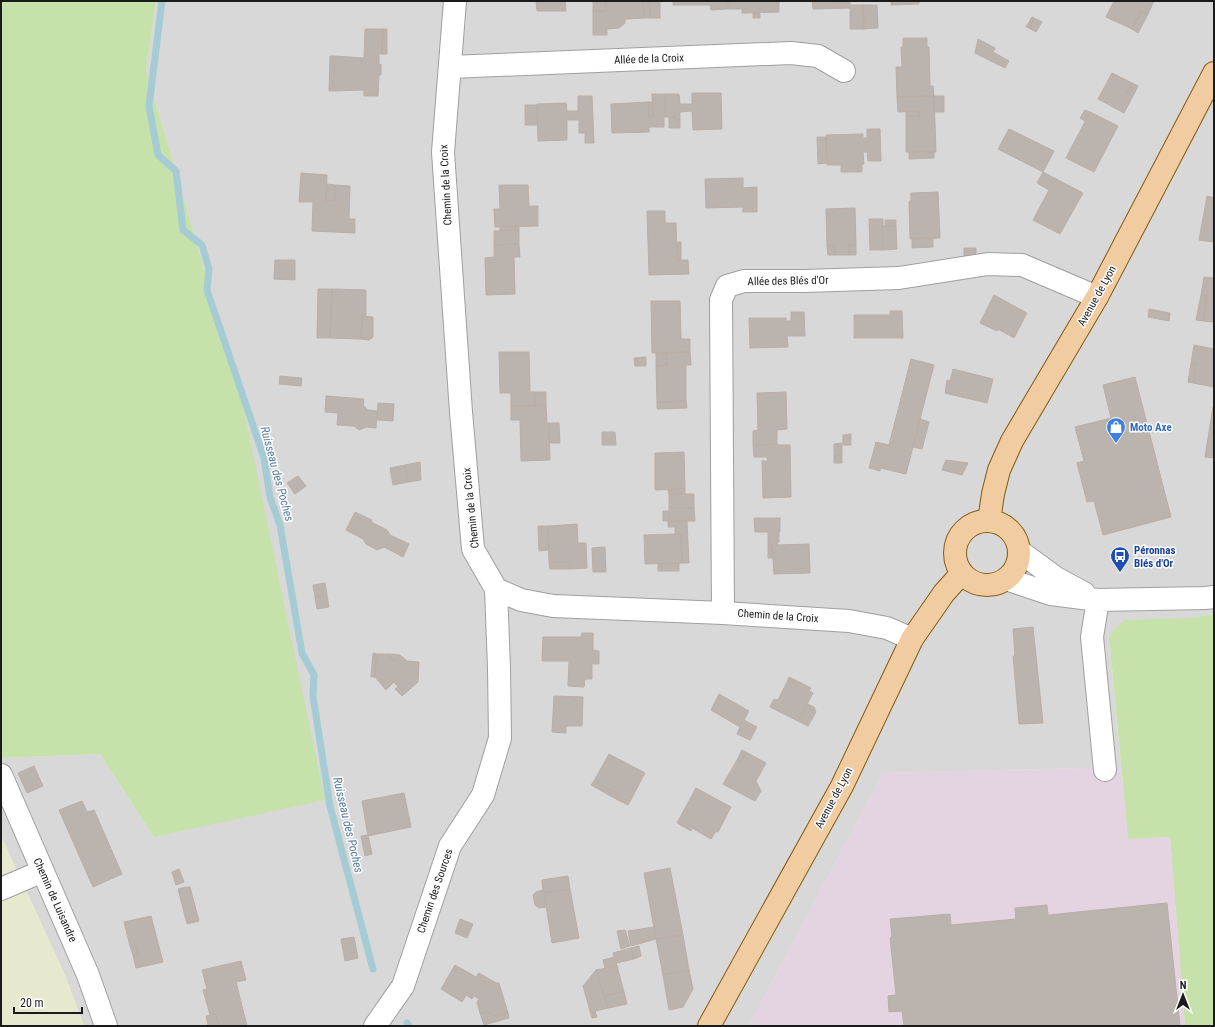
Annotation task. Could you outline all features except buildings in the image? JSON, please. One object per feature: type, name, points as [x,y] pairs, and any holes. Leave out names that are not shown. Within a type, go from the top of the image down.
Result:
[{"type":"main road","name":"Avenue de Lyon","points":[[989,521],[993,494],[999,470],[1012,441],[1097,297],[1214,72]]},
{"type":"main road","points":[[989,521],[1000,524],[1010,531],[1016,540],[1019,551],[1018,562],[1013,572],[1006,579],[997,584],[978,584],[969,580],[962,573],[956,559],[958,539],[964,531],[972,525],[989,521]]},
{"type":"main road","name":"Avenue de Lyon","points":[[709,1026],[842,786],[912,639],[944,593],[962,573]]},
{"type":"street","name":"Chemin de la Croix","points":[[455,1],[443,152],[461,412],[473,549],[496,589],[521,600],[553,606],[724,613],[849,621],[887,628],[912,639]]},
{"type":"street","name":"Allée de la Croix","points":[[450,67],[791,53],[818,56],[844,71]]},
{"type":"street","name":"Allée des Blés d'Or","points":[[724,613],[721,300],[727,286],[744,281],[899,278],[988,264],[1022,265],[1097,297]]},
{"type":"street","points":[[1019,551],[1056,578],[1098,600]]},
{"type":"street","points":[[1006,579],[1051,594],[1098,600],[1214,597]]},
{"type":"street","name":"Chemin des Sources","points":[[375,1026],[403,986],[450,846],[483,795],[500,738],[496,589]]},
{"type":"street","points":[[1098,600],[1092,636],[1105,770]]},
{"type":"street","name":"Chemin de Luisandre","points":[[1,776],[88,975],[106,1026]]},
{"type":"street","points":[[1,889],[42,871]]},
{"type":"shaded area","points":[[156,1],[1214,1],[1214,614],[1109,635],[1121,767],[883,773],[749,1026],[84,1026],[65,975],[1,836],[1,758],[100,754],[154,837],[239,387],[146,70]]},
{"type":"shaded area","points":[[1121,767],[1128,839],[1170,837],[1185,1026],[749,1026],[883,773]]},
{"type":"green space","points":[[1,1],[156,1],[146,70],[239,387],[325,800],[154,837],[100,754],[1,758]]},
{"type":"green space","points":[[1214,614],[1214,1026],[1185,1026],[1170,837],[1128,839],[1109,635],[1124,620],[1190,618]]},
{"type":"green space","points":[[1,836],[65,975],[84,1026],[1,1026]]},
{"type":"waterway","name":"Ruisseau des Poches","points":[[162,1],[149,106],[158,155],[176,171],[183,230],[202,245],[209,269],[207,290],[264,458],[270,497],[280,525],[302,653],[314,675],[313,696],[330,806],[373,969]]},
{"type":"place","name":"Moto Axe","points":[[1116,444]]},
{"type":"place","name":"Péronnas Blés d'Or","points":[[1120,573]]}]
